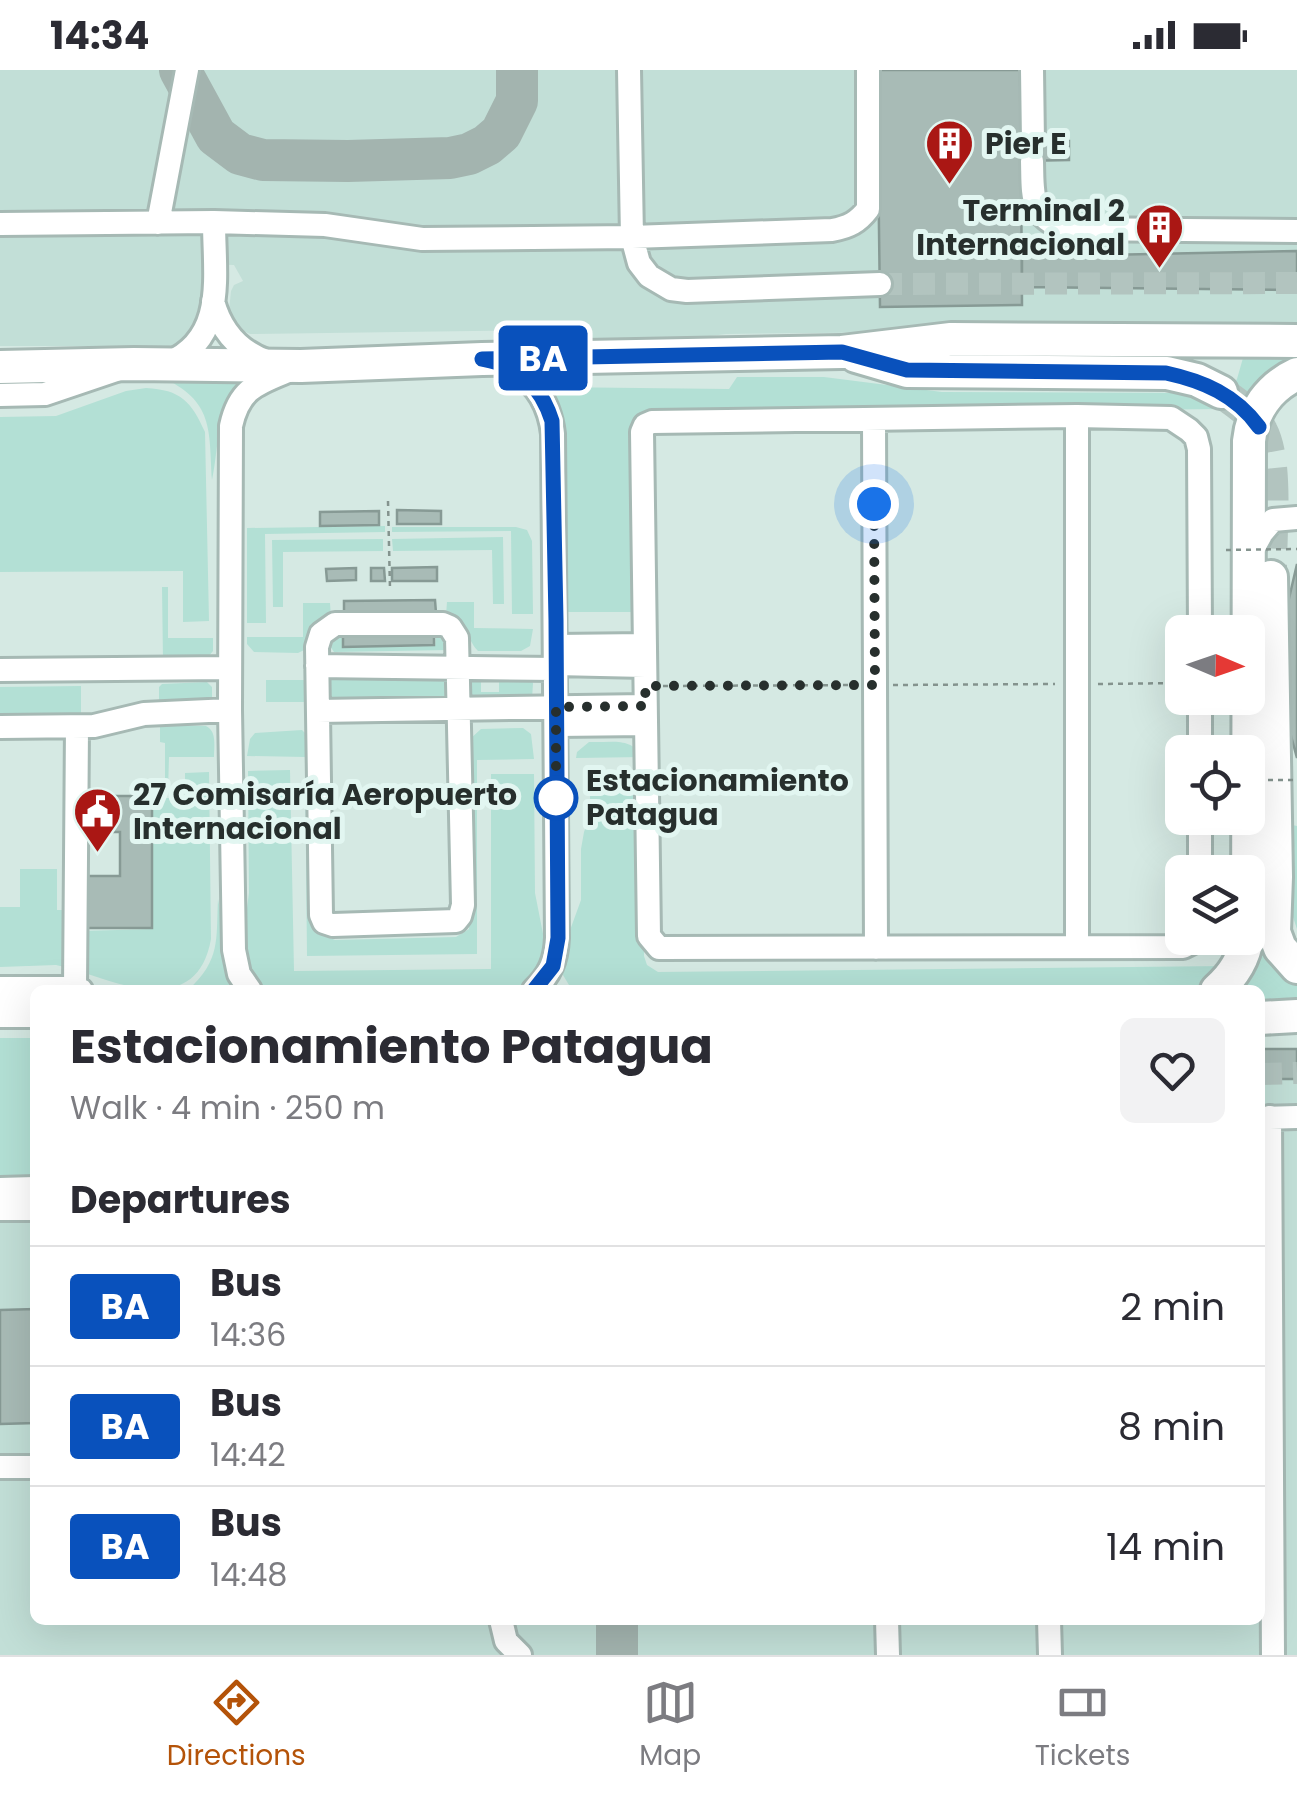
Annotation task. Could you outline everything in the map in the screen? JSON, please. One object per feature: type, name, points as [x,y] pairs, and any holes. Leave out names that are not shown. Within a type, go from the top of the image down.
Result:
[{"type":"highway","points":[[0,367],[289,365],[842,352],[951,338],[1297,342]]},
{"type":"highway","points":[[842,352],[907,370],[1166,373],[1196,380],[1222,392]]},
{"type":"highway","points":[[1297,374],[1285,380],[1258,408],[1251,426],[1249,454],[1261,556],[1276,877],[1274,932],[1280,948],[1297,967]]},
{"type":"highway","points":[[1249,454],[1263,419],[1297,395]]},
{"type":"highway","points":[[1250,855],[1261,556]]},
{"type":"highway","points":[[1276,877],[1286,925],[1297,942]]},
{"type":"highway","points":[[1222,985],[1242,955]]},
{"type":"highway","points":[[0,1011],[30,1011]]},
{"type":"highway","points":[[1265,1018],[1297,1016]]},
{"type":"street","points":[[158,223],[187,70]]},
{"type":"street","points":[[629,70],[632,237],[639,264],[649,276],[671,289],[687,291],[880,284]]},
{"type":"street","points":[[0,224],[324,225],[422,239],[632,237],[846,228],[868,209],[868,70]]},
{"type":"street","points":[[1032,70],[1034,199],[1044,219],[1066,229],[1297,230]]},
{"type":"street","points":[[0,395],[45,394],[183,356],[210,324],[214,222]]},
{"type":"street","points":[[213,301],[217,316],[238,346],[255,358],[289,365]]},
{"type":"street","points":[[482,359],[506,365],[526,377],[542,397],[552,421],[557,948],[549,973],[538,985]]},
{"type":"street","points":[[247,985],[239,974],[234,950],[230,444],[234,414],[244,394],[289,365]]},
{"type":"street","points":[[1077,416],[1077,947]]},
{"type":"street","points":[[1165,947],[667,949],[652,942],[642,432],[652,422],[1171,418],[1196,437],[1200,461],[1200,615]]},
{"type":"street","points":[[874,420],[876,948]]},
{"type":"street","points":[[1261,556],[1262,532],[1273,520],[1297,518]]},
{"type":"street","points":[[336,624],[443,624],[457,638],[459,667],[460,916],[456,921],[333,925],[324,922],[318,639],[336,624]]},
{"type":"street","points":[[317,666],[459,667],[556,660],[645,686]]},
{"type":"street","points":[[0,670],[230,668]]},
{"type":"street","points":[[318,711],[459,708],[556,716],[645,686]]},
{"type":"street","points":[[0,727],[94,726],[144,714],[230,710]]},
{"type":"street","points":[[77,727],[78,985]]},
{"type":"street","points":[[0,988],[30,988]]},
{"type":"street","points":[[1273,1655],[1265,1118],[1297,1118]]},
{"type":"street","points":[[0,1188],[30,1188]]},
{"type":"street","points":[[0,1209],[30,1209]]},
{"type":"street","points":[[0,1468],[30,1467]]},
{"type":"street","points":[[502,1625],[506,1641],[520,1655]]},
{"type":"street","points":[[887,1625],[888,1655]]},
{"type":"street","points":[[1050,1625],[1050,1655]]},
{"type":"path","points":[[388,502],[390,589]]},
{"type":"path","points":[[645,686],[1165,683]]},
{"type":"path","points":[[1265,780],[1297,780]]},
{"type":"shaded area","points":[[0,70],[1297,70],[1297,328],[726,334],[656,351],[540,348],[540,330],[250,334],[233,323],[229,311],[231,291],[243,281],[234,265],[203,264],[206,286],[198,331],[175,347],[130,352],[114,346],[0,346]]},
{"type":"shaded area","points":[[1297,357],[1297,362],[1275,369],[1260,380],[1241,417],[1230,409],[647,414],[639,612],[566,612],[565,496],[548,396],[550,387],[729,389],[737,377],[824,377],[942,392],[1188,393],[1222,404],[1237,379],[1243,358]]},
{"type":"shaded area","points":[[246,376],[224,411],[212,480],[209,431],[200,407],[178,386],[161,377]]},
{"type":"shaded area","points":[[126,391],[168,391],[183,399],[205,432],[209,621],[183,622],[183,571],[0,572],[0,417],[56,416]]},
{"type":"shaded area","points":[[385,526],[385,532],[265,534],[266,623],[247,623],[247,528]]},
{"type":"shaded area","points":[[392,527],[527,530],[532,541],[533,614],[512,614],[511,531],[392,532]]},
{"type":"shaded area","points":[[503,537],[504,604],[493,604],[492,550],[393,551],[392,539]]},
{"type":"shaded area","points":[[383,539],[383,551],[283,552],[283,607],[273,607],[272,540]]},
{"type":"shaded area","points":[[162,587],[168,587],[168,638],[213,638],[213,651],[208,657],[163,661]]},
{"type":"shaded area","points":[[447,602],[474,602],[474,628],[533,629],[530,646],[521,651],[478,651],[463,625],[446,615]]},
{"type":"shaded area","points":[[303,603],[330,603],[331,618],[315,625],[304,650],[254,652],[247,644],[247,637],[303,637]]},
{"type":"shaded area","points":[[436,635],[445,636],[448,650],[334,652],[328,643],[342,636],[343,647],[435,646]]},
{"type":"shaded area","points":[[499,678],[529,678],[533,683],[532,699],[469,699],[469,683],[473,679],[481,679],[481,692],[499,692]]},
{"type":"shaded area","points":[[266,680],[306,680],[310,684],[309,699],[266,702]]},
{"type":"shaded area","points":[[329,680],[449,680],[449,697],[445,702],[333,703],[329,698]]},
{"type":"shaded area","points":[[207,682],[212,687],[212,700],[162,704],[159,701],[162,684]]},
{"type":"shaded area","points":[[81,686],[81,714],[0,715],[0,687]]},
{"type":"shaded area","points":[[160,725],[206,726],[214,739],[214,757],[169,757],[168,791],[165,790],[165,743],[160,742]]},
{"type":"shaded area","points":[[523,728],[531,734],[534,759],[477,760],[477,954],[307,956],[305,757],[247,756],[255,733],[302,730],[311,739],[318,929],[335,940],[456,937],[469,929],[469,740],[481,729]]},
{"type":"shaded area","points":[[589,742],[626,743],[642,757],[576,758],[577,752]]},
{"type":"shaded area","points":[[290,770],[294,971],[491,969],[491,774],[534,774],[535,893],[545,944],[543,960],[526,985],[258,985],[241,952],[249,893],[248,771]]},
{"type":"shaded area","points":[[209,772],[211,939],[204,962],[192,977],[179,985],[126,985],[82,972],[81,931],[153,929],[153,798],[185,798],[185,773]]},
{"type":"shaded area","points":[[642,773],[644,956],[647,965],[658,972],[1225,966],[1209,985],[569,985],[563,975],[569,933],[581,900],[581,849],[590,816],[590,774]]},
{"type":"shaded area","points":[[1292,825],[1297,826],[1297,929],[1292,914]]},
{"type":"shaded area","points":[[20,869],[57,869],[57,910],[67,910],[69,968],[0,967],[0,907],[20,907]]},
{"type":"shaded area","points":[[218,899],[226,971],[233,985],[193,985],[211,959]]},
{"type":"shaded area","points":[[1265,942],[1288,979],[1297,984],[1297,1007],[1265,1010],[1265,985],[1236,985],[1250,955],[1265,955]]},
{"type":"shaded area","points":[[0,1038],[30,1038],[30,1175],[0,1176]]},
{"type":"shaded area","points":[[1265,1049],[1297,1049],[1297,1655],[0,1655],[0,1172],[30,1171],[30,1625],[1265,1625]]},
{"type":"building","name":"Pier E","points":[[877,70],[1020,70],[1021,142],[1069,141],[1069,160],[1021,161],[1022,305],[880,307]]},
{"type":"building","name":"Terminal 2 Internacional","points":[[1055,250],[1055,256],[1297,251],[1297,290],[1022,287],[1022,251]]},
{"type":"building","points":[[397,510],[441,511],[441,524],[397,524]]},
{"type":"building","points":[[379,511],[379,525],[320,526],[320,512]]},
{"type":"building","points":[[1297,564],[1297,758],[1287,721],[1284,620]]},
{"type":"building","points":[[437,567],[437,581],[392,581],[392,568]]},
{"type":"building","points":[[356,568],[356,580],[327,581],[326,569]]},
{"type":"building","points":[[371,568],[384,568],[385,581],[371,581]]},
{"type":"building","points":[[435,600],[436,613],[344,615],[344,601]]},
{"type":"building","points":[[434,632],[434,645],[343,647],[343,633]]},
{"type":"building","points":[[83,796],[152,796],[152,928],[80,928],[80,876],[120,876],[120,832],[82,832]]},
{"type":"building","points":[[1265,1049],[1297,1049],[1297,1079],[1265,1079]]},
{"type":"building","points":[[30,1309],[30,1423],[0,1424],[0,1310]]},
{"type":"taxiway","points":[[180,70],[216,136],[240,154],[263,160],[348,161],[450,158],[487,145],[501,133],[517,101],[517,70]]},
{"type":"taxiway","points":[[617,1625],[617,1655]]},
{"type":"tunnel","points":[[880,284],[1297,283]]},
{"type":"tunnel","points":[[1221,392],[1254,419],[1267,444],[1272,497],[1271,567]]},
{"type":"tunnel","points":[[1265,1074],[1297,1073]]},
{"type":"bus line","name":"BA","points":[[540,985],[553,966],[558,938],[552,421],[542,397],[526,377],[506,365],[482,359],[842,352],[907,370],[1166,373],[1196,380],[1222,392],[1259,427]]},
{"type":"place","name":"Pier E","points":[[950,186]]},
{"type":"place","name":"Terminal 2 Internacional","points":[[1160,270]]},
{"type":"place","name":"Estacionamiento Patagua","points":[[556,798]]},
{"type":"place","name":"27 Comisaría Aeropuerto Internacional","points":[[98,854]]},
{"type":"route","points":[[556,798],[556,707],[646,706],[645,686],[875,685],[874,504]]}]
